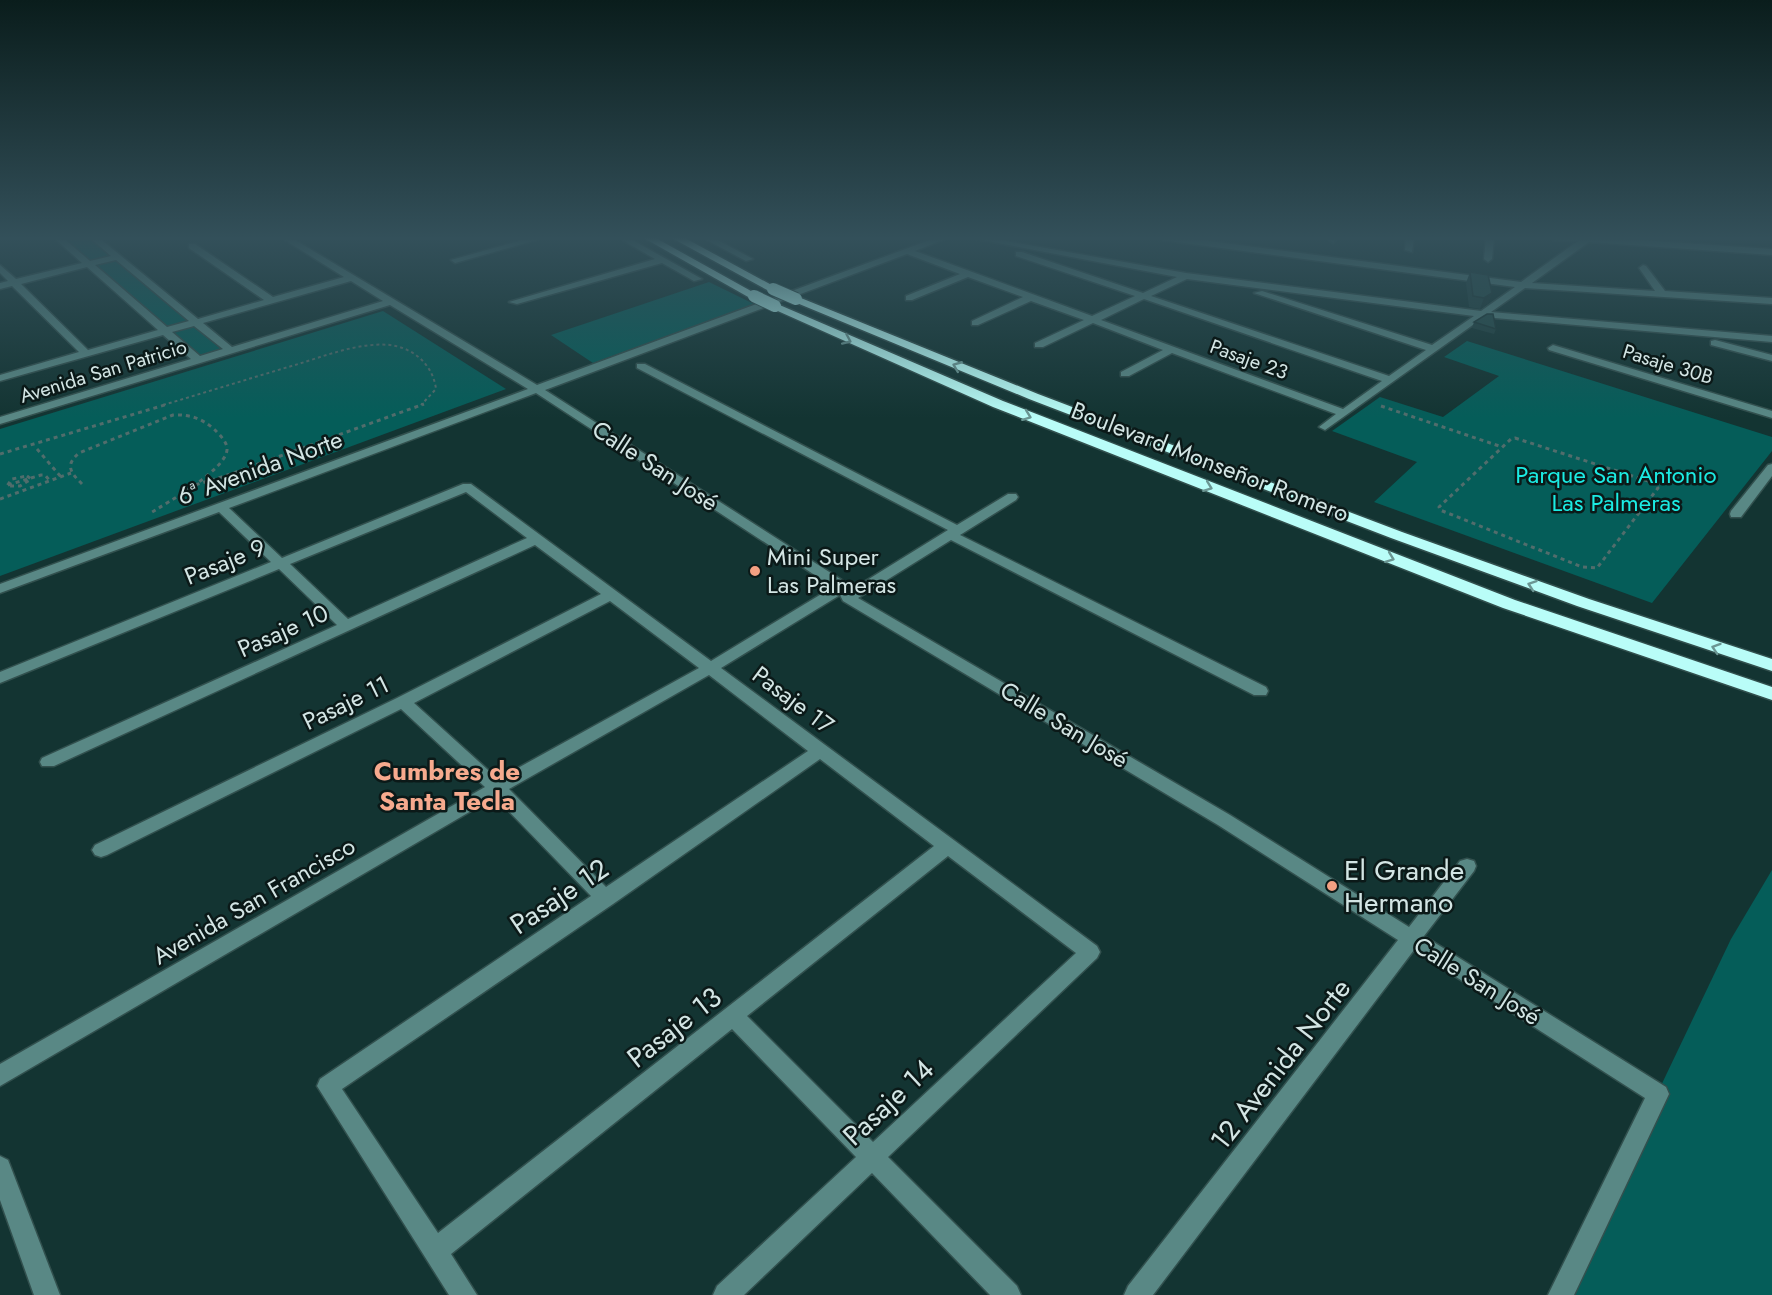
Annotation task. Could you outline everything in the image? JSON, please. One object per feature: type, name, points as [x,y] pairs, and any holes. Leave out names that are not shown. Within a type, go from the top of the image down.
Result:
[{"type":"highway","name":"Boulevard Monseñor Romero","points":[[757,297],[998,404],[1444,579],[1612,641],[1772,694]]},
{"type":"highway","name":"Boulevard Monseñor Romero","points":[[793,297],[1053,405],[1462,560],[1611,613],[1772,665]]},
{"type":"street","points":[[29,297],[86,354]]},
{"type":"street","points":[[127,297],[198,360]]},
{"type":"street","points":[[167,297],[230,350]]},
{"type":"street","points":[[267,297],[272,301]]},
{"type":"street","points":[[0,378],[284,297]]},
{"type":"street","name":"Calle San José","points":[[382,297],[536,389],[845,593],[1224,820],[1658,1094],[1561,1295]]},
{"type":"street","points":[[514,302],[530,297]]},
{"type":"street","name":"6ª Avenida Norte","points":[[0,589],[783,297]]},
{"type":"street","points":[[975,323],[1030,297]]},
{"type":"street","name":"Pasaje 23","points":[[1032,297],[1344,413]]},
{"type":"street","points":[[1039,345],[1140,297]]},
{"type":"street","points":[[1147,297],[1390,380]]},
{"type":"street","points":[[1277,297],[1433,349]]},
{"type":"street","points":[[1356,297],[1482,314],[1772,339]]},
{"type":"street","points":[[1325,427],[1506,297]]},
{"type":"street","points":[[1716,297],[1772,301]]},
{"type":"street","name":"Avenida San Patricio","points":[[0,421],[389,302]]},
{"type":"street","points":[[1715,343],[1772,358]]},
{"type":"street","name":"Pasaje 30B","points":[[1553,348],[1772,415]]},
{"type":"street","points":[[1125,374],[1172,349]]},
{"type":"street","points":[[641,366],[953,532],[1260,690]]},
{"type":"street","points":[[1736,514],[1766,486],[1772,468]]},
{"type":"street","name":"Pasaje 17","points":[[467,487],[1090,952]]},
{"type":"street","name":"Pasaje 9","points":[[0,678],[467,487]]},
{"type":"street","name":"Avenida San Francisco","points":[[0,1076],[497,788],[1012,497]]},
{"type":"street","points":[[220,507],[346,626]]},
{"type":"street","name":"Pasaje 10","points":[[48,762],[537,539]]},
{"type":"street","name":"Pasaje 11","points":[[102,850],[403,702],[611,595]]},
{"type":"street","points":[[403,702],[497,788],[606,899]]},
{"type":"street","name":"Pasaje 12","points":[[435,1251],[328,1086],[606,899],[820,751]]},
{"type":"street","name":"Pasaje 13","points":[[435,1251],[947,846]]},
{"type":"street","name":"12 Avenida Norte","points":[[1137,1295],[1467,866]]},
{"type":"street","name":"Pasaje 14","points":[[726,1295],[1090,952]]},
{"type":"street","points":[[733,1016],[1008,1295]]},
{"type":"street","points":[[0,1168],[47,1295]]},
{"type":"street","points":[[435,1251],[464,1295]]},
{"type":"path","points":[[0,454],[339,352],[386,344],[407,348],[424,362],[435,378],[436,388],[424,404],[225,476],[188,487]]},
{"type":"path","points":[[1363,400],[1502,447]]},
{"type":"path","points":[[82,484],[71,473],[69,466],[72,459],[89,448],[164,418],[187,415],[210,426],[221,435],[227,450],[217,466],[135,523],[148,534]]},
{"type":"path","points":[[1511,439],[1523,440],[1652,482],[1657,484],[1658,488],[1596,568],[1582,567],[1440,510],[1440,507],[1502,447],[1511,439]]},
{"type":"path","points":[[37,450],[61,477]]},
{"type":"path","points":[[0,499],[71,473]]},
{"type":"path","points":[[0,485],[45,475],[51,482]]},
{"type":"green space","points":[[127,297],[166,297],[226,347],[195,357]]},
{"type":"green space","points":[[663,297],[741,297],[754,304],[593,363],[551,335]]},
{"type":"green space","points":[[383,311],[506,389],[0,576],[0,429]]},
{"type":"green space","name":"Parque San Antonio Las Palmeras","points":[[1467,341],[1772,437],[1772,451],[1652,603],[1374,502],[1417,462],[1332,431],[1380,397],[1443,417],[1499,376],[1444,357]]},
{"type":"green space","points":[[1772,870],[1772,1295],[1561,1295],[1731,939]]},
{"type":"building","points":[[1487,314],[1493,314],[1496,329],[1474,322]]},
{"type":"place","name":"Mini Super Las Palmeras","points":[[755,571]]},
{"type":"place","name":"El Grande Hermano","points":[[1332,886]]},
{"type":"district","name":"Cumbres de Santa Tecla","points":[[447,786]]}]
